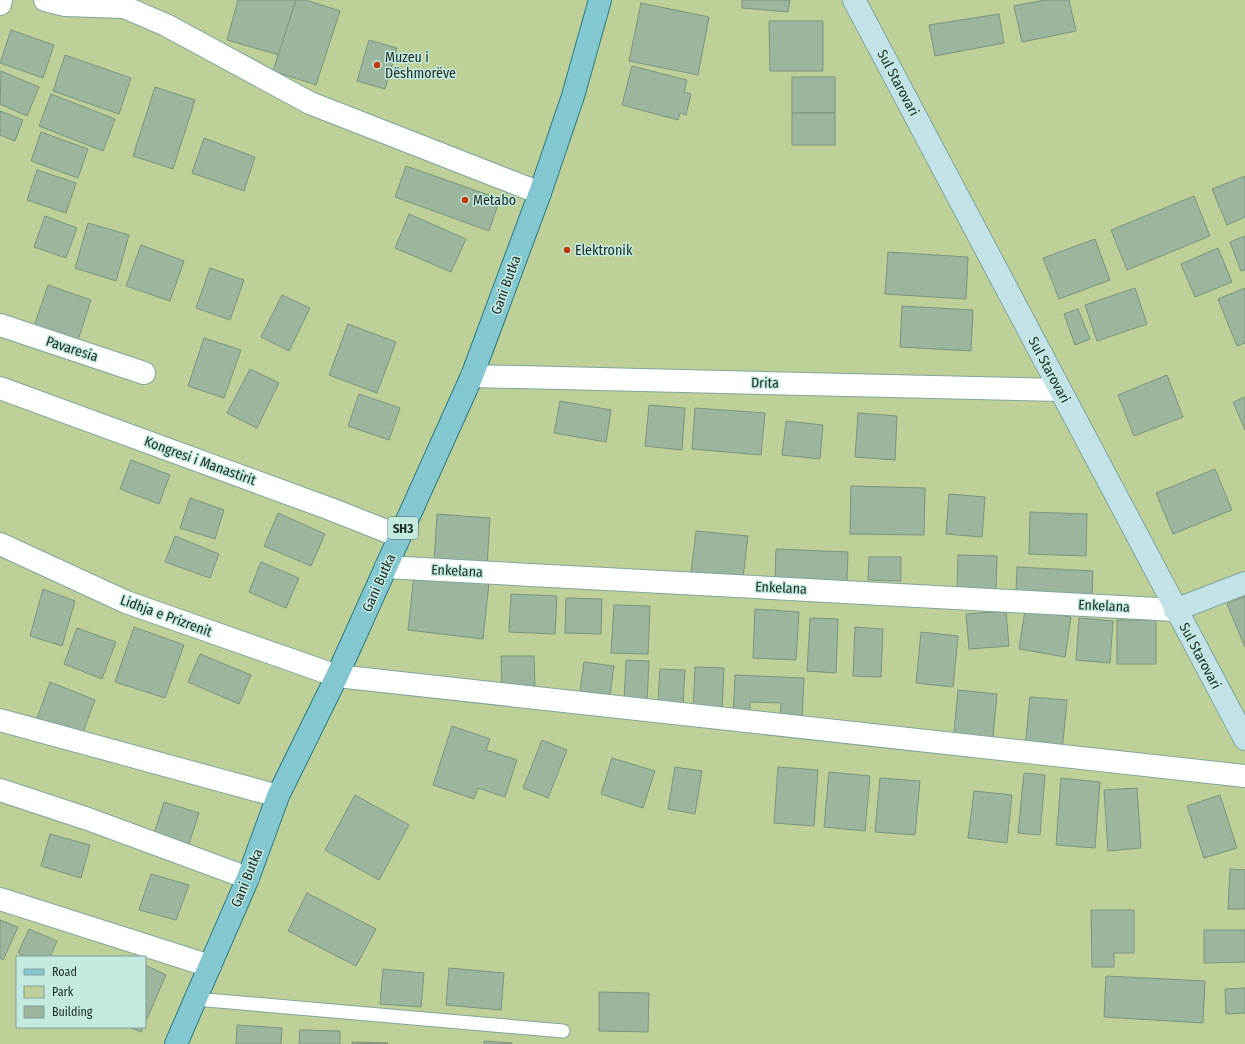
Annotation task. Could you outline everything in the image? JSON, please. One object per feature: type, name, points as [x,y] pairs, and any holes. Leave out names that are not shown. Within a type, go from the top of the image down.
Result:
[{"type":"main road","name":"Gani Butka","points":[[176,1044],[248,878],[278,796],[337,676],[472,376],[540,193],[572,96],[600,0]]},
{"type":"main road","name":"Sul Starovari","points":[[854,0],[1175,610],[1245,739]]},
{"type":"main road","points":[[1175,610],[1245,583]]},
{"type":"street","points":[[0,4],[1,0]]},
{"type":"street","points":[[45,0],[65,5],[124,7],[180,31],[310,103],[540,193]]},
{"type":"street","name":"Pavaresia","points":[[0,325],[144,373]]},
{"type":"street","name":"Drita","points":[[472,376],[1059,390]]},
{"type":"street","name":"Kongresi i Manastirit","points":[[0,388],[328,508],[399,536]]},
{"type":"street","name":"Lidhja e Prizrenit","points":[[0,544],[126,602],[337,676],[1245,776]]},
{"type":"street","name":"Enkelana","points":[[386,567],[1175,610]]},
{"type":"street","points":[[0,720],[278,796]]},
{"type":"street","points":[[0,790],[88,819],[248,878]]},
{"type":"street","points":[[0,898],[210,966]]},
{"type":"lane","points":[[196,999],[564,1031]]},
{"type":"green space","points":[[0,0],[1245,0],[1245,1044],[0,1044]]},
{"type":"building","points":[[238,0],[296,0],[279,55],[227,40]]},
{"type":"building","points":[[296,0],[306,0],[340,11],[316,85],[273,71]]},
{"type":"building","points":[[742,0],[790,0],[788,12],[742,8]]},
{"type":"building","points":[[1045,0],[1069,0],[1076,31],[1022,42],[1014,6]]},
{"type":"building","points":[[641,3],[709,17],[698,75],[629,61]]},
{"type":"building","points":[[999,14],[1004,43],[935,56],[929,25]]},
{"type":"building","points":[[769,21],[823,21],[823,71],[770,71]]},
{"type":"building","points":[[11,30],[54,45],[43,78],[0,63]]},
{"type":"building","name":"Muzeu i Dëshmorëve","points":[[369,40],[397,48],[385,89],[357,81]]},
{"type":"building","points":[[65,55],[131,78],[119,114],[53,91]]},
{"type":"building","points":[[632,66],[687,80],[684,92],[691,94],[686,115],[680,113],[678,120],[622,105]]},
{"type":"building","points":[[1,71],[39,87],[27,116],[0,104]]},
{"type":"building","points":[[792,77],[835,77],[835,113],[792,113]]},
{"type":"building","points":[[155,87],[195,100],[173,169],[133,156]]},
{"type":"building","points":[[51,94],[115,119],[103,151],[39,126]]},
{"type":"building","points":[[0,111],[23,120],[15,141],[0,135]]},
{"type":"building","points":[[792,113],[835,113],[835,145],[792,145]]},
{"type":"building","points":[[41,132],[88,149],[78,178],[31,161]]},
{"type":"building","points":[[204,138],[255,157],[244,191],[192,173]]},
{"type":"building","points":[[406,166],[500,199],[489,231],[395,197]]},
{"type":"building","points":[[37,170],[76,183],[66,213],[27,200]]},
{"type":"building","points":[[1245,176],[1245,217],[1227,225],[1212,189]]},
{"type":"building","points":[[1194,196],[1210,236],[1127,270],[1111,230]]},
{"type":"building","points":[[409,214],[466,239],[451,272],[395,248]]},
{"type":"building","points":[[45,216],[77,228],[66,258],[34,247]]},
{"type":"building","points":[[88,223],[129,235],[116,281],[75,268]]},
{"type":"building","points":[[1245,236],[1245,270],[1241,271],[1230,242]]},
{"type":"building","points":[[1095,239],[1110,280],[1059,299],[1043,258]]},
{"type":"building","points":[[141,245],[184,261],[170,301],[126,286]]},
{"type":"building","points":[[1218,248],[1232,282],[1195,297],[1181,264]]},
{"type":"building","points":[[888,252],[968,257],[966,299],[885,294]]},
{"type":"building","points":[[210,268],[244,280],[230,320],[196,308]]},
{"type":"building","points":[[48,285],[91,300],[77,343],[33,329]]},
{"type":"building","points":[[1135,288],[1147,324],[1097,341],[1085,305]]},
{"type":"building","points":[[1245,288],[1245,343],[1237,346],[1218,299]]},
{"type":"building","points":[[282,295],[310,308],[289,351],[261,337]]},
{"type":"building","points":[[902,306],[973,310],[971,351],[900,347]]},
{"type":"building","points":[[1078,309],[1090,339],[1075,345],[1064,314]]},
{"type":"building","points":[[348,324],[396,342],[377,393],[329,375]]},
{"type":"building","points":[[204,338],[241,350],[224,398],[188,386]]},
{"type":"building","points":[[250,369],[279,383],[257,428],[227,413]]},
{"type":"building","points":[[1167,375],[1183,417],[1134,436],[1118,395]]},
{"type":"building","points":[[359,394],[400,408],[389,440],[348,426]]},
{"type":"building","points":[[1245,397],[1245,430],[1233,402]]},
{"type":"building","points":[[560,401],[611,410],[606,442],[554,433]]},
{"type":"building","points":[[649,405],[685,408],[682,450],[645,446]]},
{"type":"building","points":[[695,408],[765,413],[761,455],[692,449]]},
{"type":"building","points":[[858,413],[897,416],[895,460],[855,457]]},
{"type":"building","points":[[786,421],[823,425],[820,459],[782,455]]},
{"type":"building","points":[[131,460],[170,475],[159,504],[120,489]]},
{"type":"building","points":[[1215,469],[1232,510],[1173,534],[1156,493]]},
{"type":"building","points":[[851,486],[925,488],[924,535],[850,534]]},
{"type":"building","points":[[949,494],[985,497],[982,537],[946,534]]},
{"type":"building","points":[[190,498],[224,510],[215,539],[180,528]]},
{"type":"building","points":[[1030,512],[1087,514],[1086,556],[1029,554]]},
{"type":"building","points":[[278,513],[325,534],[311,566],[264,546]]},
{"type":"building","points":[[437,514],[490,518],[487,566],[434,562]]},
{"type":"building","points":[[696,531],[748,536],[743,578],[691,572]]},
{"type":"building","points":[[175,536],[219,554],[210,578],[165,562]]},
{"type":"building","points":[[776,549],[848,552],[847,583],[775,580]]},
{"type":"building","points":[[958,555],[997,556],[996,589],[957,588]]},
{"type":"building","points":[[869,557],[901,557],[901,581],[868,580]]},
{"type":"building","points":[[261,562],[299,578],[286,608],[249,592]]},
{"type":"building","points":[[1017,567],[1093,571],[1092,595],[1016,591]]},
{"type":"building","points":[[414,575],[489,583],[483,639],[408,630]]},
{"type":"building","points":[[43,589],[75,601],[62,646],[30,636]]},
{"type":"building","points":[[511,594],[557,596],[555,634],[509,632]]},
{"type":"building","points":[[1245,596],[1245,647],[1227,604]]},
{"type":"building","points":[[566,598],[602,599],[601,634],[565,633]]},
{"type":"building","points":[[614,605],[650,606],[648,654],[611,653]]},
{"type":"building","points":[[755,609],[799,612],[796,660],[753,658]]},
{"type":"building","points":[[1025,610],[1071,617],[1065,657],[1019,649]]},
{"type":"building","points":[[1006,611],[1009,646],[969,649],[966,614]]},
{"type":"building","points":[[810,618],[838,619],[836,673],[807,671]]},
{"type":"building","points":[[1079,618],[1113,621],[1110,663],[1076,660]]},
{"type":"building","points":[[1117,620],[1156,620],[1156,664],[1117,664]]},
{"type":"building","points":[[134,627],[184,645],[165,698],[115,682]]},
{"type":"building","points":[[855,627],[883,629],[881,677],[853,676]]},
{"type":"building","points":[[77,628],[116,642],[102,679],[64,664]]},
{"type":"building","points":[[921,632],[958,636],[953,687],[916,683]]},
{"type":"building","points":[[200,654],[251,675],[239,704],[188,682]]},
{"type":"building","points":[[501,656],[534,656],[535,688],[502,688]]},
{"type":"building","points":[[626,660],[649,661],[647,703],[624,702]]},
{"type":"building","points":[[584,662],[614,666],[610,695],[580,691]]},
{"type":"building","points":[[695,667],[724,668],[722,712],[693,711]]},
{"type":"building","points":[[660,669],[685,670],[683,704],[658,703]]},
{"type":"building","points":[[735,675],[804,678],[802,721],[780,720],[781,703],[750,702],[750,718],[733,717]]},
{"type":"building","points":[[50,682],[95,700],[80,740],[35,724]]},
{"type":"building","points":[[958,690],[997,694],[992,746],[953,742]]},
{"type":"building","points":[[1030,697],[1067,700],[1062,752],[1025,748]]},
{"type":"building","points":[[452,726],[490,739],[486,750],[517,760],[505,797],[478,788],[474,799],[433,785]]},
{"type":"building","points":[[542,740],[567,750],[548,798],[523,788]]},
{"type":"building","points":[[612,758],[655,771],[643,808],[601,794]]},
{"type":"building","points":[[675,767],[702,771],[695,814],[668,809]]},
{"type":"building","points":[[778,767],[818,770],[814,826],[774,823]]},
{"type":"building","points":[[829,772],[870,776],[865,831],[824,827]]},
{"type":"building","points":[[1024,773],[1045,775],[1040,835],[1018,833]]},
{"type":"building","points":[[880,778],[920,781],[915,835],[875,832]]},
{"type":"building","points":[[1061,778],[1100,782],[1095,848],[1056,845]]},
{"type":"building","points":[[1137,788],[1141,848],[1108,851],[1104,790]]},
{"type":"building","points":[[974,791],[1012,795],[1007,843],[968,838]]},
{"type":"building","points":[[355,795],[409,825],[379,880],[325,850]]},
{"type":"building","points":[[1220,795],[1237,848],[1204,858],[1187,806]]},
{"type":"building","points":[[164,802],[199,813],[189,844],[154,834]]},
{"type":"building","points":[[50,834],[90,845],[81,878],[41,866]]},
{"type":"building","points":[[1230,869],[1245,870],[1245,909],[1228,909]]},
{"type":"building","points":[[151,874],[189,885],[176,920],[139,910]]},
{"type":"building","points":[[307,893],[376,929],[356,966],[288,931]]},
{"type":"building","points":[[1091,910],[1134,910],[1134,953],[1114,953],[1114,967],[1092,967]]},
{"type":"building","points":[[0,920],[18,927],[3,960],[0,958]]},
{"type":"building","points":[[29,929],[57,941],[50,956],[25,956],[18,953]]},
{"type":"building","points":[[1204,930],[1245,930],[1245,962],[1204,963]]},
{"type":"building","points":[[146,965],[166,975],[146,1021]]},
{"type":"building","points":[[449,968],[504,973],[501,1010],[446,1005]]},
{"type":"building","points":[[383,969],[424,973],[421,1007],[380,1004]]},
{"type":"building","points":[[1106,976],[1205,981],[1203,1023],[1104,1017]]},
{"type":"building","points":[[1245,988],[1245,1013],[1226,1014],[1225,989]]},
{"type":"building","points":[[599,992],[649,993],[648,1032],[599,1031]]},
{"type":"building","points":[[237,1025],[282,1028],[281,1044],[236,1044]]},
{"type":"building","points":[[131,1028],[143,1028],[141,1032]]},
{"type":"building","points":[[300,1030],[340,1031],[340,1044],[299,1044]]},
{"type":"building","points":[[484,1041],[512,1043],[512,1044],[484,1044]]},
{"type":"building","points":[[352,1042],[388,1043],[352,1044]]},
{"type":"place","name":"Muzeu i Dëshmorëve","points":[[377,65]]},
{"type":"place","name":"Metabo","points":[[465,200]]},
{"type":"place","name":"Elektronik","points":[[567,250]]}]
